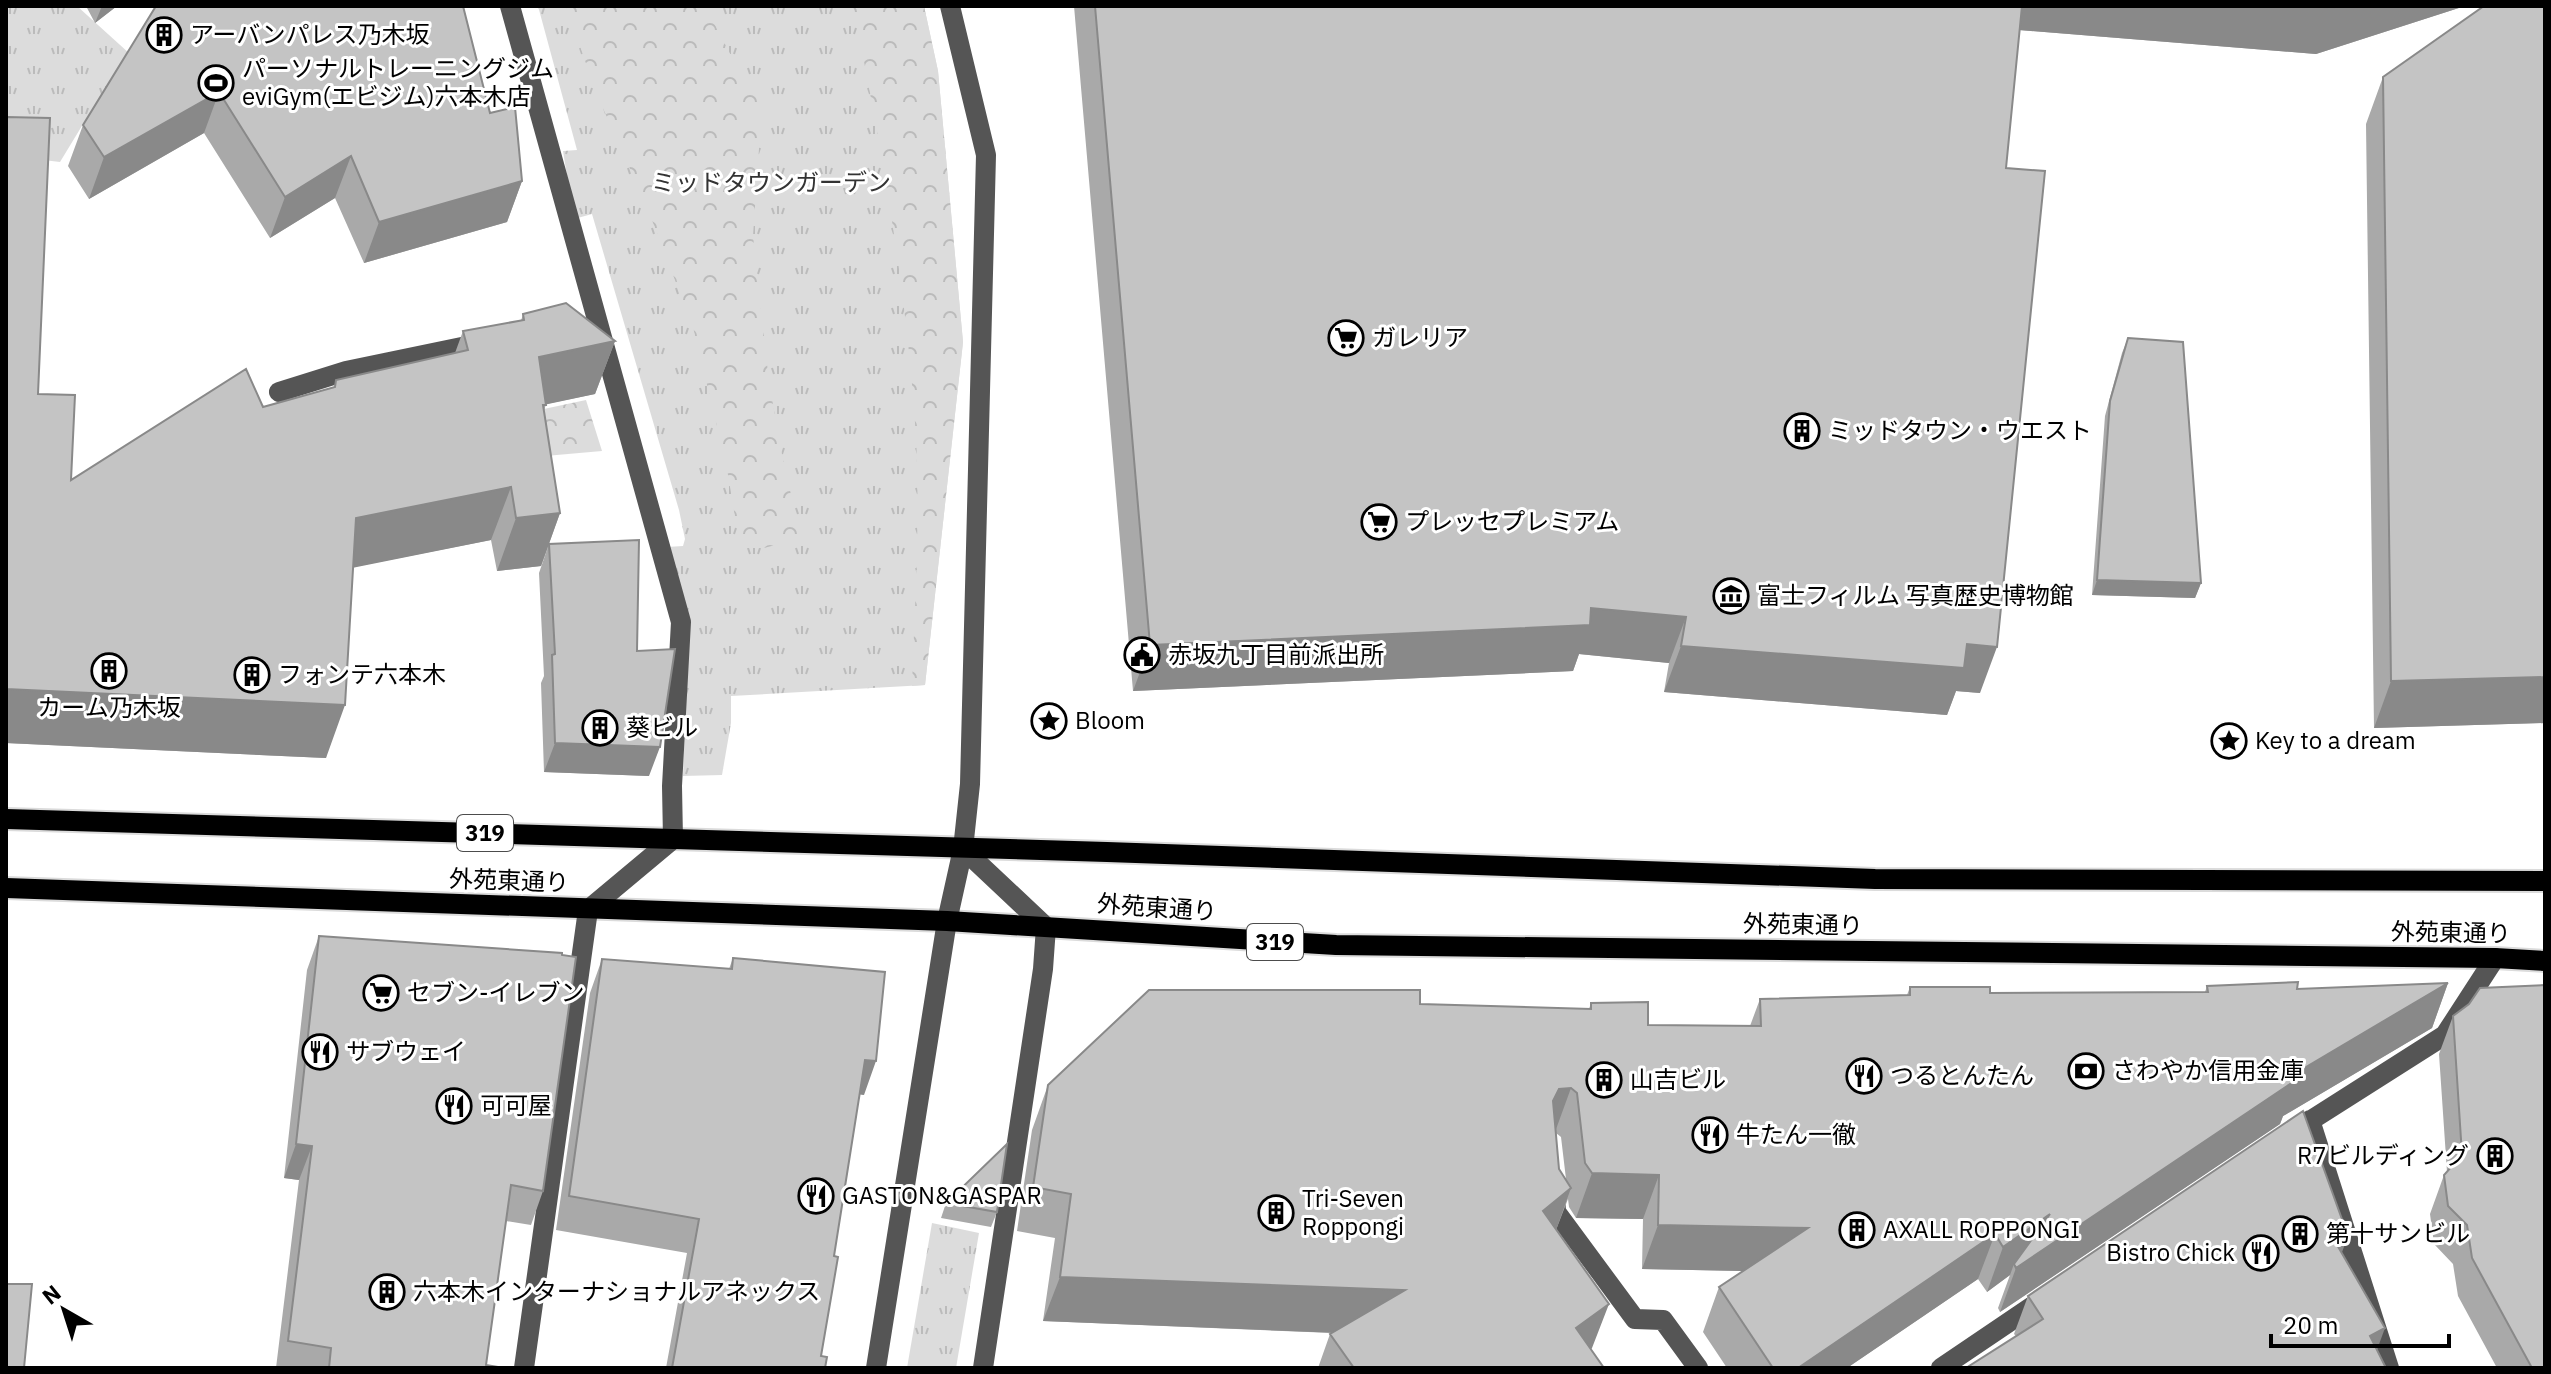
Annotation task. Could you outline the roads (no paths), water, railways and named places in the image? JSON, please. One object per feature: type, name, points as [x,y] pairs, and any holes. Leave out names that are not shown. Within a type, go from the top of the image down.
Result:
[{"type":"main road","name":"外苑東通り","points":[[6,819],[1875,879],[2545,881]]},
{"type":"main road","name":"外苑東通り","points":[[6,888],[947,921],[1336,945],[2545,961]]},
{"type":"street","points":[[510,6],[587,318],[681,622],[672,786],[673,839],[588,910],[524,1368]]},
{"type":"street","points":[[876,1368],[947,921],[963,849],[970,784],[986,155],[950,6]]},
{"type":"street","points":[[279,392],[346,371],[508,337]]},
{"type":"street","points":[[963,849],[1046,927],[1041,984],[983,1368]]},
{"type":"street","points":[[2270,1146],[2445,1035],[2495,958]]},
{"type":"street","points":[[2310,1120],[2389,1368]]},
{"type":"street","points":[[1553,1171],[1556,1212],[1635,1319],[1663,1320],[1698,1368]]},
{"type":"street","points":[[1941,1368],[2059,1288]]},
{"type":"place","name":"アーバンパレス乃木坂","points":[[164,35]]},
{"type":"place","name":"パーソナルトレーニングジム eviGym(エビジム)六本木店","points":[[216,83]]},
{"type":"place","name":"ガレリア","points":[[1346,338]]},
{"type":"place","name":"ミッドタウン・ウエスト","points":[[1802,431]]},
{"type":"place","name":"プレッセプレミアム","points":[[1379,522]]},
{"type":"place","name":"富士フィルム 写真歴史博物館","points":[[1731,596]]},
{"type":"place","name":"赤坂九丁目前派出所","points":[[1142,655]]},
{"type":"place","name":"カーム乃木坂","points":[[109,671]]},
{"type":"place","name":"フォンテ六本木","points":[[252,675]]},
{"type":"place","name":"Bloom","points":[[1049,721]]},
{"type":"place","name":"葵ビル","points":[[600,728]]},
{"type":"place","name":"Key to a dream","points":[[2229,741]]},
{"type":"place","name":"セブン-イレブン","points":[[381,993]]},
{"type":"place","name":"サブウェイ","points":[[320,1052]]},
{"type":"place","name":"さわやか信用金庫","points":[[2086,1071]]},
{"type":"place","name":"つるとんたん","points":[[1864,1076]]},
{"type":"place","name":"山吉ビル","points":[[1604,1080]]},
{"type":"place","name":"可可屋","points":[[454,1106]]},
{"type":"place","name":"牛たん一徹","points":[[1710,1135]]},
{"type":"place","name":"R7ビルディング","points":[[2495,1156]]},
{"type":"place","name":"GASTON&GASPAR","points":[[816,1196]]},
{"type":"place","name":"Tri-Seven Roppongi","points":[[1276,1213]]},
{"type":"place","name":"AXALL ROPPONGI","points":[[1857,1230]]},
{"type":"place","name":"第十サンビル","points":[[2300,1234]]},
{"type":"place","name":"Bistro Chick","points":[[2261,1253]]},
{"type":"place","name":"六本木インターナショナルアネックス","points":[[387,1292]]},
{"type":"park label","name":"ミッドタウンガーデン","points":[[771,183]]}]
